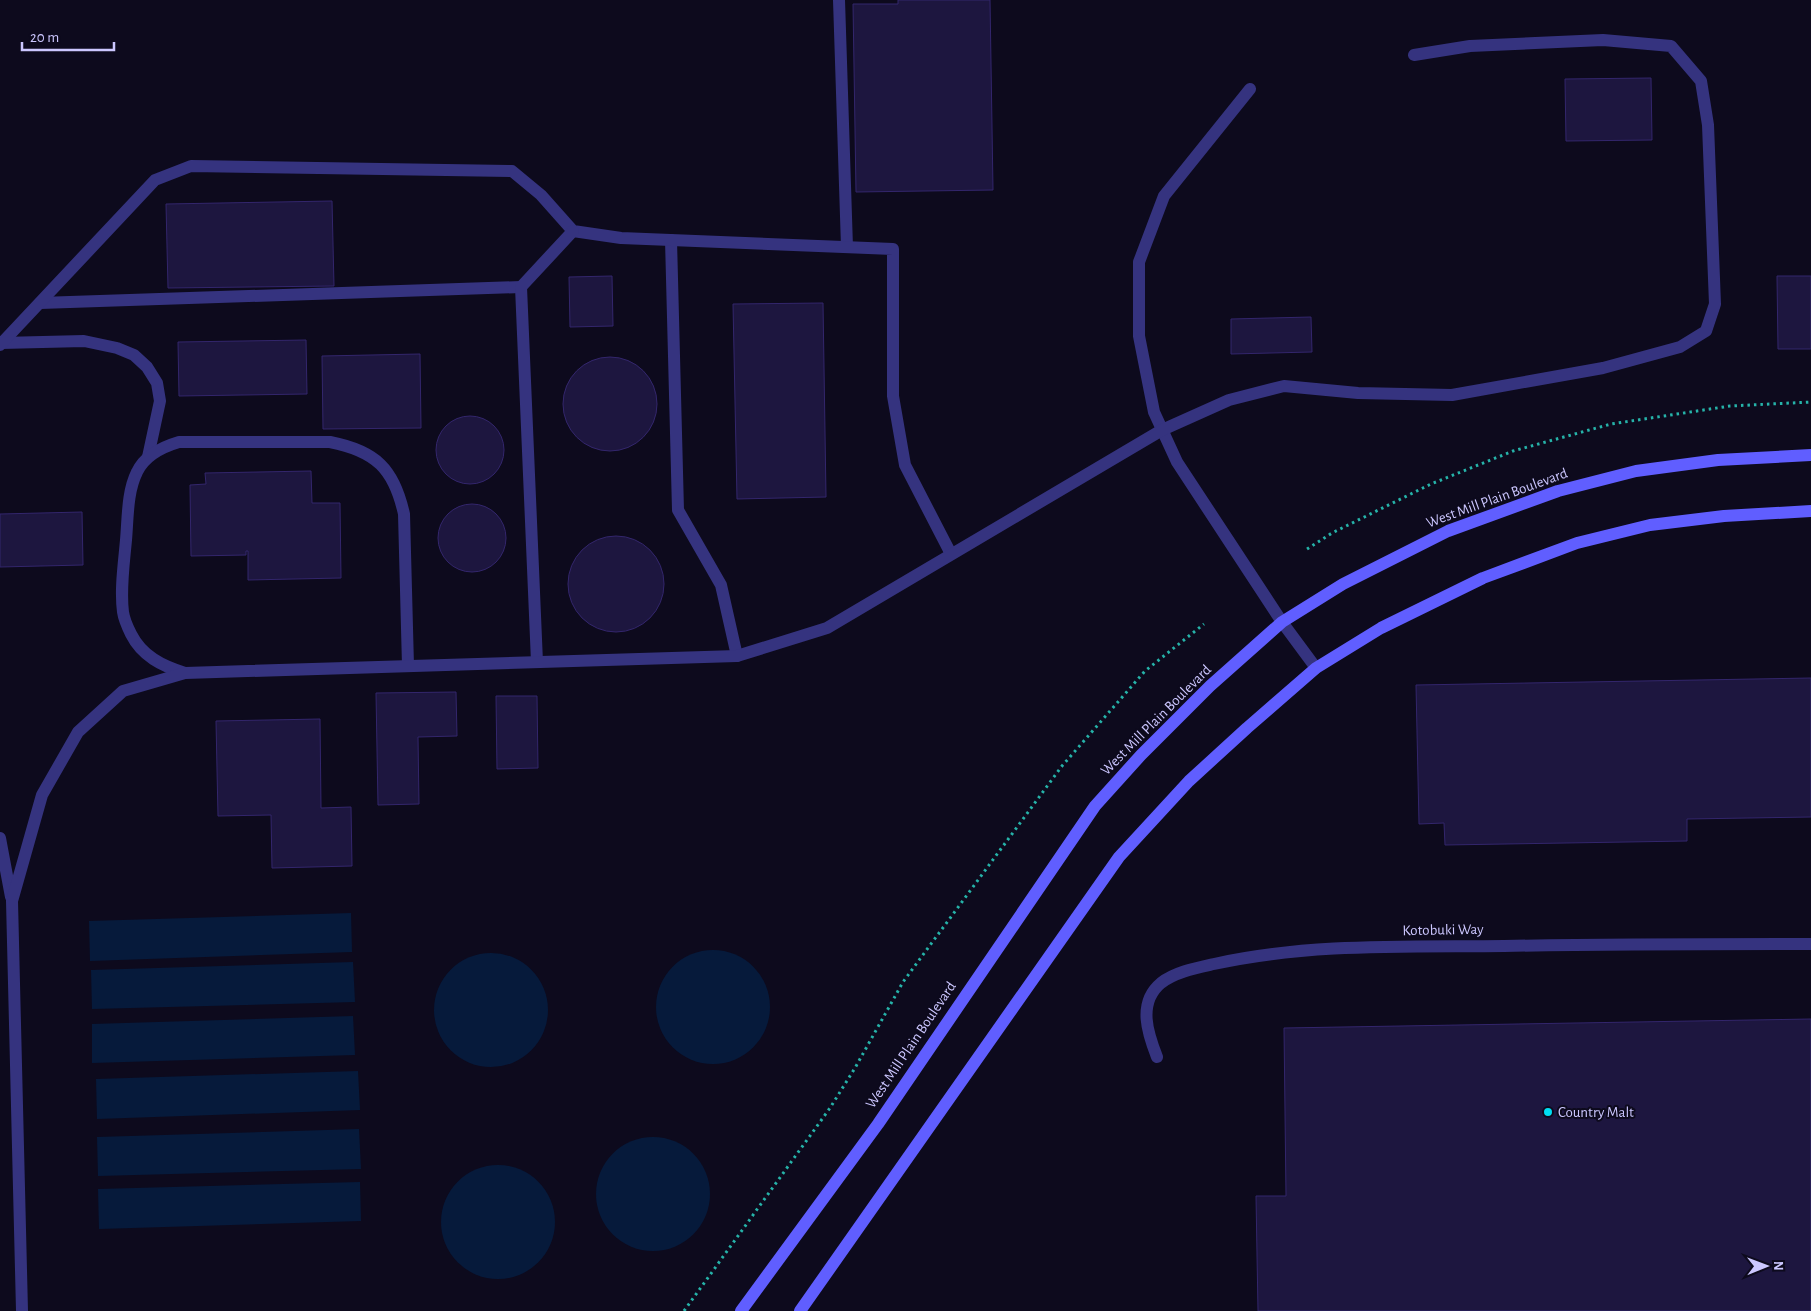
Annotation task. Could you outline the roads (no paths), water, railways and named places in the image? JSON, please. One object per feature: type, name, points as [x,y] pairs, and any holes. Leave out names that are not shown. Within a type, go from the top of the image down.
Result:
[{"type":"main road","name":"West Mill Plain Boulevard","points":[[741,1311],[878,1124],[1095,806],[1210,686],[1282,622],[1343,584],[1448,531],[1558,491],[1636,471],[1718,460],[1811,455]]},
{"type":"main road","points":[[800,1311],[1119,857],[1189,781],[1316,668],[1381,628],[1483,578],[1577,543],[1650,525],[1724,516],[1811,511]]},
{"type":"street","points":[[839,0],[847,247]]},
{"type":"street","points":[[12,902],[42,795],[78,732],[123,691],[185,674],[738,656],[827,628],[1162,430],[1228,400],[1284,386],[1358,393],[1452,395],[1602,368],[1680,347],[1706,331],[1715,304],[1708,125],[1701,81],[1671,46],[1604,40],[1470,46],[1414,55]]},
{"type":"street","points":[[1250,89],[1164,196],[1139,262],[1139,336],[1154,412],[1177,462],[1282,622],[1316,668]]},
{"type":"street","points":[[1,344],[155,180],[191,166],[512,171],[541,195],[573,231],[620,238],[893,249],[893,396],[905,465],[951,554]]},
{"type":"street","points":[[537,662],[522,287],[573,231]]},
{"type":"street","points":[[671,240],[678,510],[721,585],[738,656]]},
{"type":"street","points":[[40,303],[522,287]]},
{"type":"street","points":[[1,344],[84,341],[117,348],[134,355],[147,367],[157,383],[160,401],[148,457]]},
{"type":"street","points":[[185,674],[163,666],[145,653],[131,635],[123,614],[122,591],[131,487],[137,470],[148,457],[162,447],[179,442],[330,442],[353,446],[372,457],[388,472],[399,492],[404,514],[408,666]]},
{"type":"street","points":[[0,838],[12,902],[22,1311]]},
{"type":"street","name":"Kotobuki Way","points":[[1157,1057],[1148,1032],[1146,1010],[1153,992],[1160,984],[1179,974],[1225,962],[1294,952],[1364,948],[1811,944]]},
{"type":"water","points":[[351,913],[352,952],[90,961],[89,921]]},
{"type":"water","points":[[713,950],[735,954],[754,966],[766,985],[770,1007],[766,1029],[754,1048],[735,1060],[713,1064],[691,1060],[672,1048],[660,1029],[656,1007],[660,985],[672,966],[691,954]]},
{"type":"water","points":[[491,953],[513,957],[532,969],[544,988],[548,1010],[544,1032],[532,1051],[513,1063],[491,1067],[469,1063],[450,1051],[438,1032],[434,1010],[438,988],[450,969],[469,957]]},
{"type":"water","points":[[353,962],[355,1002],[92,1009],[91,970]]},
{"type":"water","points":[[353,1016],[355,1055],[92,1063],[92,1024]]},
{"type":"water","points":[[358,1071],[360,1110],[97,1119],[96,1079]]},
{"type":"water","points":[[359,1129],[361,1169],[98,1176],[97,1137]]},
{"type":"water","points":[[653,1137],[675,1141],[694,1153],[706,1172],[710,1194],[706,1216],[694,1235],[675,1247],[653,1251],[631,1247],[612,1235],[600,1216],[596,1194],[600,1172],[612,1153],[631,1141]]},
{"type":"water","points":[[498,1165],[520,1169],[539,1181],[551,1200],[555,1222],[551,1244],[539,1263],[520,1275],[498,1279],[476,1275],[457,1263],[445,1244],[441,1222],[445,1200],[457,1181],[476,1169]]},
{"type":"water","points":[[360,1182],[361,1221],[99,1229],[98,1189]]},
{"type":"place","name":"Country Malt","points":[[1548,1112]]}]
